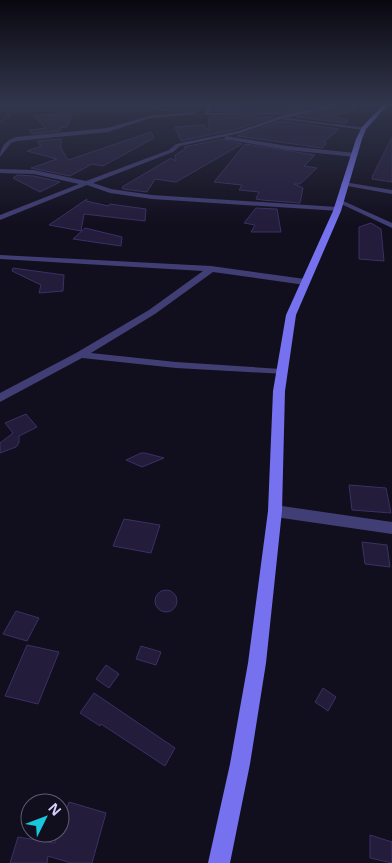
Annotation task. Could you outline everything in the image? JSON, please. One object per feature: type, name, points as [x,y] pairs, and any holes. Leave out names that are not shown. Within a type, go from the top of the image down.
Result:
[{"type":"street","points":[[0,218],[21,208],[171,151],[181,145]]},
{"type":"street","points":[[272,145],[355,156]]},
{"type":"street","points":[[219,863],[240,764],[257,663],[274,511],[279,392],[291,315],[338,205],[358,145]]},
{"type":"street","points":[[0,171],[34,172],[86,183],[110,191],[152,197],[338,205],[392,226]]},
{"type":"street","points":[[344,184],[392,192]]},
{"type":"street","points":[[0,257],[211,269],[306,282]]},
{"type":"street","points":[[0,398],[80,355],[152,312],[211,269]]},
{"type":"street","points":[[80,355],[176,365],[281,372]]},
{"type":"street","points":[[274,511],[392,528]]},
{"type":"building","points":[[40,145],[61,145],[68,160],[112,145],[141,145],[103,166],[92,164],[70,176],[31,168],[57,159],[27,151]]},
{"type":"building","points":[[240,145],[176,182],[155,179],[147,192],[123,189],[122,187],[171,158],[176,161],[175,155],[185,149],[184,147]]},
{"type":"building","points":[[244,145],[315,155],[304,166],[317,168],[300,184],[294,184],[303,188],[300,203],[256,199],[259,192],[239,190],[242,185],[214,182]]},
{"type":"building","points":[[303,145],[325,145],[322,148]]},
{"type":"building","points":[[388,145],[392,145],[392,182],[372,179]]},
{"type":"building","points":[[17,175],[34,176],[60,182],[40,192],[13,178]]},
{"type":"building","points":[[87,199],[86,201],[108,206],[110,204],[146,209],[145,221],[84,214],[81,231],[49,225]]},
{"type":"building","points":[[256,208],[277,209],[281,232],[251,232],[255,225],[244,223]]},
{"type":"building","points":[[371,223],[381,229],[384,261],[359,259],[359,227]]},
{"type":"building","points":[[85,228],[122,237],[121,246],[73,239]]},
{"type":"building","points":[[13,268],[64,275],[63,291],[39,293],[41,285],[12,271]]},
{"type":"building","points":[[26,414],[37,427],[19,436],[19,443],[16,447],[0,453],[0,443],[13,433],[5,423]]},
{"type":"building","points":[[141,453],[164,458],[142,467],[126,460]]},
{"type":"building","points":[[349,485],[386,488],[391,513],[352,510]]},
{"type":"building","points":[[124,519],[160,525],[151,553],[113,546]]},
{"type":"building","points":[[362,542],[387,545],[390,567],[365,564]]},
{"type":"building","points":[[166,590],[174,593],[177,601],[174,609],[166,612],[158,609],[155,601],[158,593]]},
{"type":"building","points":[[16,611],[39,618],[27,641],[3,634]]},
{"type":"building","points":[[27,645],[59,652],[38,704],[5,696]]},
{"type":"building","points":[[141,646],[161,652],[156,665],[136,659]]},
{"type":"building","points":[[106,665],[119,674],[109,688],[96,679]]},
{"type":"building","points":[[323,688],[336,697],[328,711],[315,702]]},
{"type":"building","points":[[94,693],[175,748],[165,766],[101,724],[100,726],[80,713]]},
{"type":"building","points":[[70,802],[106,813],[92,863],[71,863],[48,856],[47,863],[10,863],[18,837],[20,837],[20,843],[70,843]]},
{"type":"building","points":[[370,835],[392,842],[392,863],[370,858]]}]
